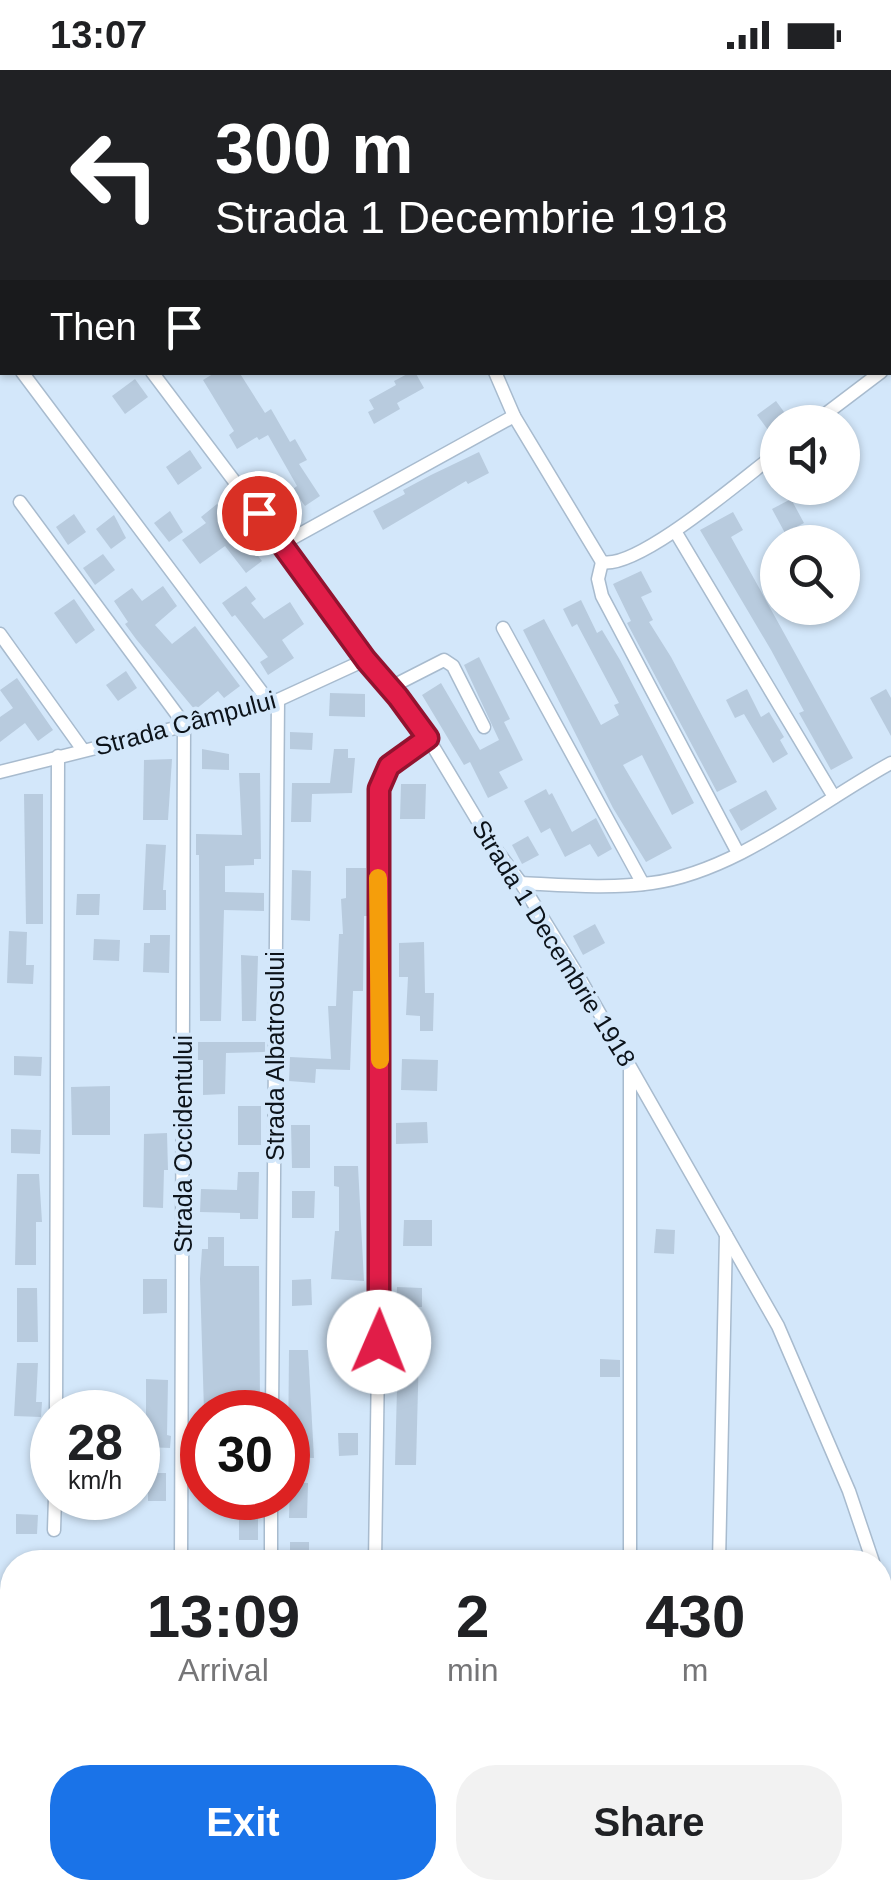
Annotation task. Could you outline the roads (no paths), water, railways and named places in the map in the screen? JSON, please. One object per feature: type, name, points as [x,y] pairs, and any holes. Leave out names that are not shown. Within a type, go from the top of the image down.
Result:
[{"type":"street","points":[[24,375],[274,702]]},
{"type":"street","name":"Strada 1 Decembrie 1918","points":[[154,375],[428,738],[491,843],[521,883],[778,1326],[849,1490],[869,1550]]},
{"type":"street","points":[[496,375],[514,416],[602,562],[598,579],[602,596],[738,853]]},
{"type":"street","points":[[837,405],[877,375]]},
{"type":"street","points":[[282,544],[514,416]]},
{"type":"street","points":[[602,562],[617,562],[675,531],[760,466]]},
{"type":"street","points":[[20,502],[184,724]]},
{"type":"street","points":[[675,531],[834,797]]},
{"type":"street","points":[[503,628],[642,884]]},
{"type":"street","points":[[0,634],[83,750]]},
{"type":"street","name":"Strada Câmpului","points":[[0,772],[274,702],[366,660]]},
{"type":"street","points":[[390,687],[444,660],[452,666],[484,727]]},
{"type":"street","name":"Strada Albatrosului","points":[[272,1390],[274,702]]},
{"type":"street","name":"Strada Occidentului","points":[[181,1550],[184,724]]},
{"type":"street","points":[[375,1550],[380,1230],[379,789],[389,766],[428,738]]},
{"type":"street","points":[[56,1390],[58,756]]},
{"type":"street","points":[[521,883],[642,884],[685,874],[738,853],[891,762]]},
{"type":"street","points":[[630,1066],[630,1550]]},
{"type":"street","points":[[719,1550],[726,1235]]},
{"type":"street","points":[[54,1520],[54,1530]]},
{"type":"street","points":[[271,1520],[272,1550]]}]
